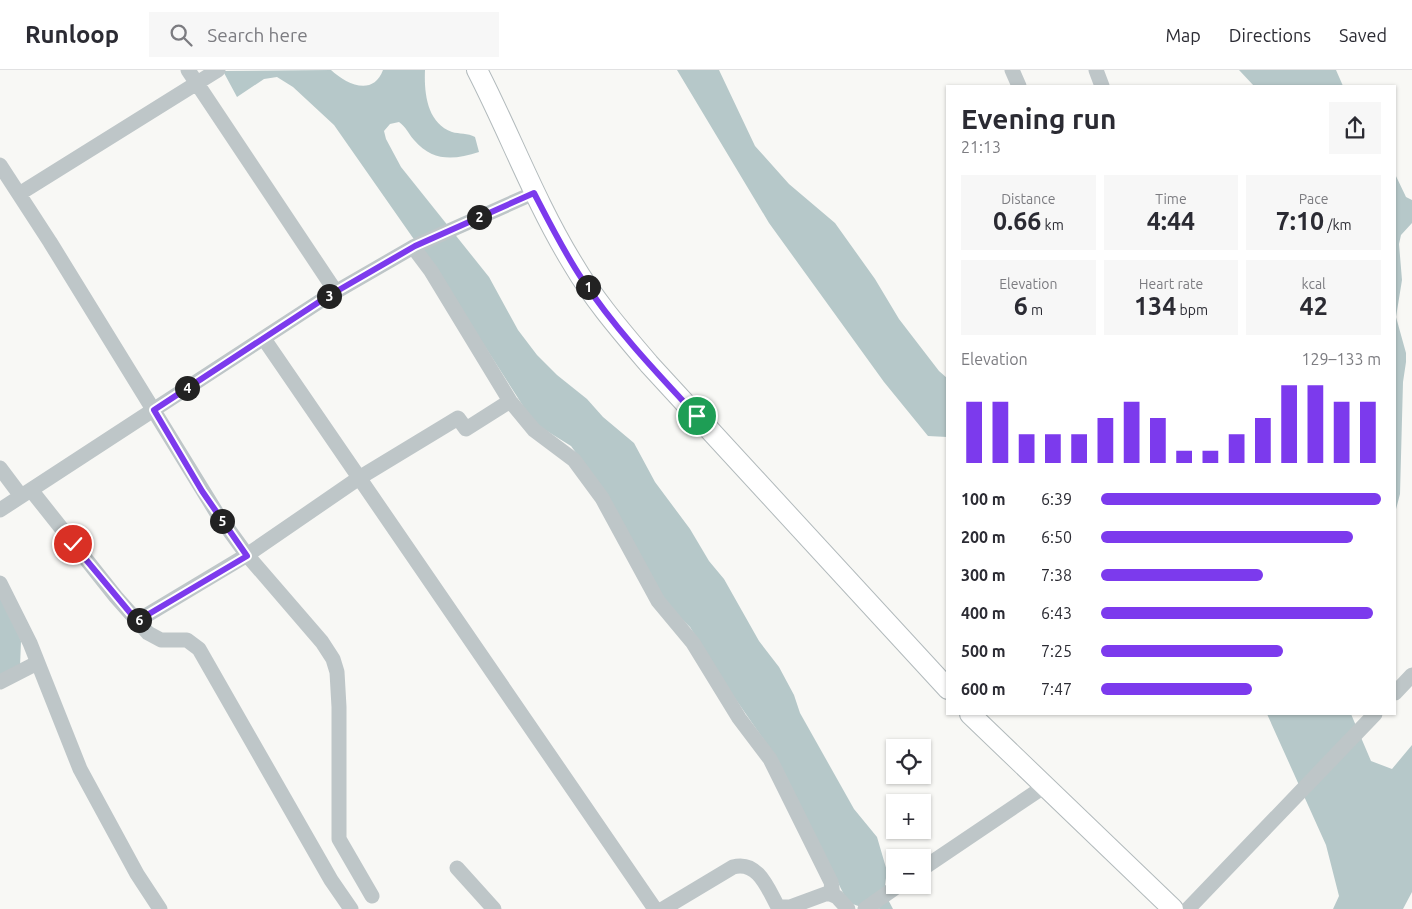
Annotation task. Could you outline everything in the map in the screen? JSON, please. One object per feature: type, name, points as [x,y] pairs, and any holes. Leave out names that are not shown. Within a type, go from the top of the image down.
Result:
[{"type":"main road","points":[[477,70],[534,193],[582,279],[626,337],[946,687]]},
{"type":"main road","points":[[971,715],[1173,909]]},
{"type":"street","points":[[188,70],[336,292]]},
{"type":"street","points":[[19,194],[218,70]]},
{"type":"street","points":[[1012,70],[1019,85]]},
{"type":"street","points":[[1096,70],[1102,85]]},
{"type":"street","points":[[0,164],[154,410],[202,491],[247,556],[322,642],[335,666],[339,707],[339,839],[372,896]]},
{"type":"street","points":[[0,510],[336,292],[414,246],[534,193]]},
{"type":"street","points":[[414,246],[510,401],[534,430],[574,460],[602,498],[658,601],[693,643],[739,718],[770,759],[832,882],[833,895]]},
{"type":"street","points":[[264,339],[655,909]]},
{"type":"street","points":[[137,621],[247,556],[359,478],[458,418],[466,429],[510,401]]},
{"type":"street","points":[[0,468],[26,493],[137,621],[157,639],[187,640],[199,649],[331,880],[352,909]]},
{"type":"street","points":[[0,583],[20,622],[80,769],[137,874],[160,909]]},
{"type":"street","points":[[0,682],[37,663]]},
{"type":"street","points":[[1396,692],[1412,675]]},
{"type":"street","points":[[1188,909],[1374,715]]},
{"type":"street","points":[[931,863],[1045,786]]},
{"type":"street","points":[[663,909],[737,866],[753,870],[760,876],[778,907],[790,907],[824,893],[833,895],[848,909]]},
{"type":"street","points":[[457,868],[494,909]]},
{"type":"street","points":[[865,909],[886,894]]},
{"type":"shaded area","points":[[331,70],[344,80],[366,86],[379,78],[383,70],[425,70],[425,88],[429,106],[437,122],[452,132],[475,137],[479,152],[452,158],[436,156],[421,147],[399,122],[390,124],[384,131],[386,139],[401,167],[489,277],[518,330],[537,355],[557,375],[587,399],[603,417],[634,443],[655,482],[690,529],[709,561],[724,579],[759,641],[779,667],[794,695],[800,713],[854,809],[877,837],[886,868],[884,892],[893,909],[863,907],[847,901],[778,760],[718,674],[690,627],[668,606],[611,501],[571,446],[534,423],[441,278],[334,125],[293,87],[277,77],[264,79],[237,97],[223,71]]},
{"type":"shaded area","points":[[677,70],[719,70],[755,146],[789,184],[835,223],[875,279],[899,319],[939,371],[946,377],[946,437],[928,436],[884,382],[769,223]]},
{"type":"shaded area","points":[[1239,70],[1336,70],[1343,85],[1253,85]]},
{"type":"shaded area","points":[[1396,176],[1406,197],[1412,200],[1412,223],[1401,235],[1399,244],[1402,280],[1396,317]]},
{"type":"shaded area","points":[[1396,317],[1406,353],[1403,382],[1400,494],[1396,509]]},
{"type":"shaded area","points":[[0,587],[21,641],[20,667],[0,677]]},
{"type":"shaded area","points":[[1267,715],[1351,715],[1371,761],[1392,769],[1412,745],[1412,892],[1403,909],[1333,909],[1339,896],[1326,845]]},
{"type":"route","points":[[73,544],[137,621],[247,556],[185,465],[154,410],[325,298],[415,246],[534,193],[564,249],[604,310],[649,364],[697,416]]}]
